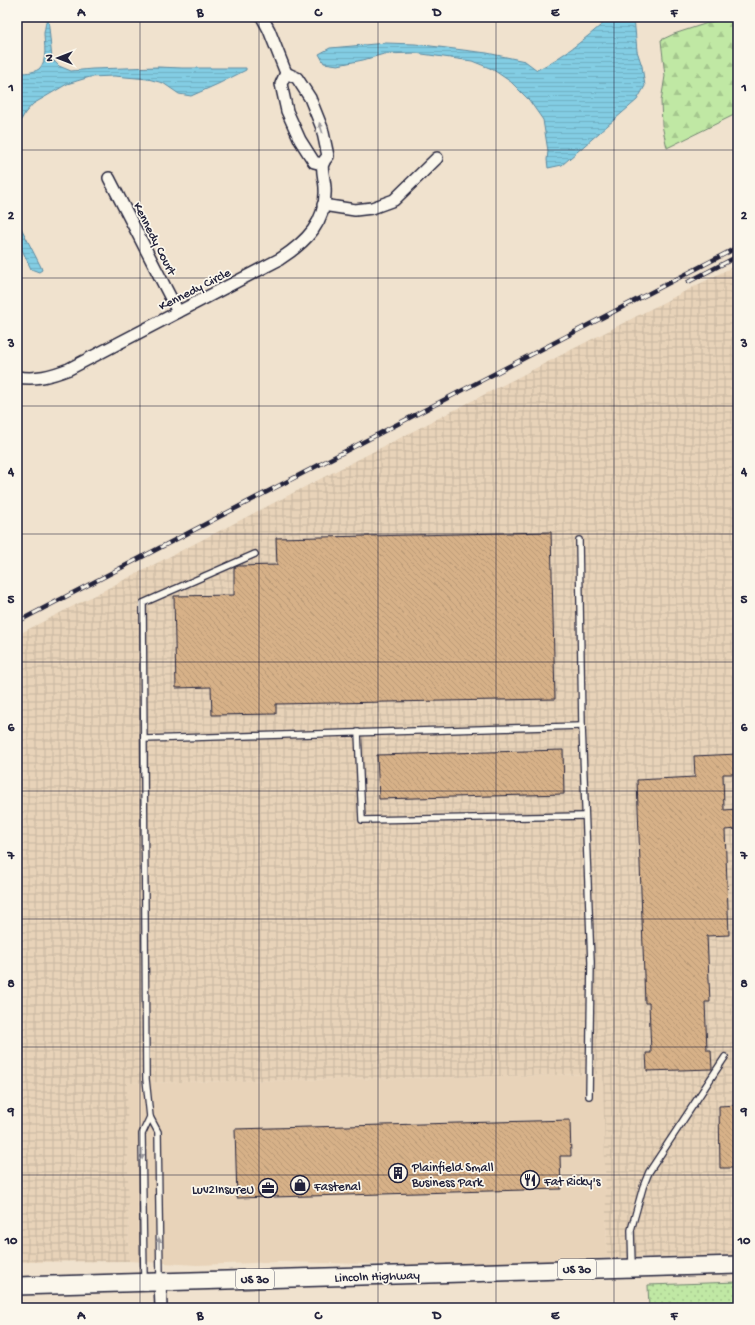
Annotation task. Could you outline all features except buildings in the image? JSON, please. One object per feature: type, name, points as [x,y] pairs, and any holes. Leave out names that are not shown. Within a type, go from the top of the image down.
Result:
[{"type":"main road","name":"Lincoln Highway","points":[[17,1286],[738,1265]]},
{"type":"street","points":[[262,17],[269,30],[286,73],[281,84],[287,112],[300,140],[314,162],[322,164]]},
{"type":"street","name":"Kennedy Circle","points":[[17,377],[40,378],[54,375],[69,369],[280,259],[303,243],[318,223],[324,205],[325,191],[322,164],[328,156],[322,128],[301,83],[297,78],[286,73]]},
{"type":"street","points":[[324,205],[355,210],[372,208],[394,200],[437,158]]},
{"type":"street","name":"Kennedy Court","points":[[109,178],[178,312]]},
{"type":"street","points":[[152,1282],[161,1308]]},
{"type":"lane","points":[[579,540],[582,726],[591,962],[589,1096]]},
{"type":"lane","points":[[152,1282],[158,1132],[150,1117],[146,1079],[143,604],[255,554]]},
{"type":"lane","points":[[144,739],[582,726]]},
{"type":"lane","points":[[358,732],[362,820],[585,816]]},
{"type":"lane","points":[[633,1268],[631,1230],[643,1187],[649,1172],[725,1057]]},
{"type":"lane","points":[[150,1117],[142,1134],[152,1282]]},
{"type":"shaded area","points":[[738,264],[738,1255],[607,1258],[603,1074],[127,1083],[129,1261],[17,1262],[17,635]]},
{"type":"shaded area","points":[[604,1074],[607,1258],[515,1263],[416,1265],[280,1262],[197,1265],[129,1261],[126,1083]]},
{"type":"green space","points":[[726,17],[738,17],[738,113],[667,148],[662,125],[661,101],[665,76],[661,40],[674,34]]},
{"type":"green space","points":[[738,1282],[738,1308],[649,1308],[648,1285]]},
{"type":"water","points":[[47,17],[52,59],[59,66],[71,71],[158,67],[246,68],[246,70],[191,96],[179,94],[163,83],[148,79],[114,76],[90,77],[67,84],[33,104],[25,113],[17,127],[17,73],[34,71],[42,66],[45,57],[44,33]]},
{"type":"water","points":[[607,17],[634,17],[637,51],[642,66],[645,86],[637,100],[562,165],[548,168],[548,151],[543,120],[529,100],[511,82],[492,69],[472,61],[415,53],[384,54],[338,65],[324,63],[319,54],[330,48],[386,43],[415,44],[487,53],[525,61],[537,70],[574,47],[607,20]]},
{"type":"water","points":[[17,220],[41,267],[42,270],[39,272],[31,269],[17,239]]},
{"type":"railway","points":[[17,622],[738,247]]},
{"type":"railway","points":[[688,282],[738,256]]},
{"type":"place","name":"Plainfield Small Business Park","points":[[398,1173]]},
{"type":"place","name":"Fat Ricky's","points":[[530,1180]]},
{"type":"place","name":"Fastenal","points":[[300,1185]]},
{"type":"place","name":"Luv2InsureU","points":[[268,1188]]}]
